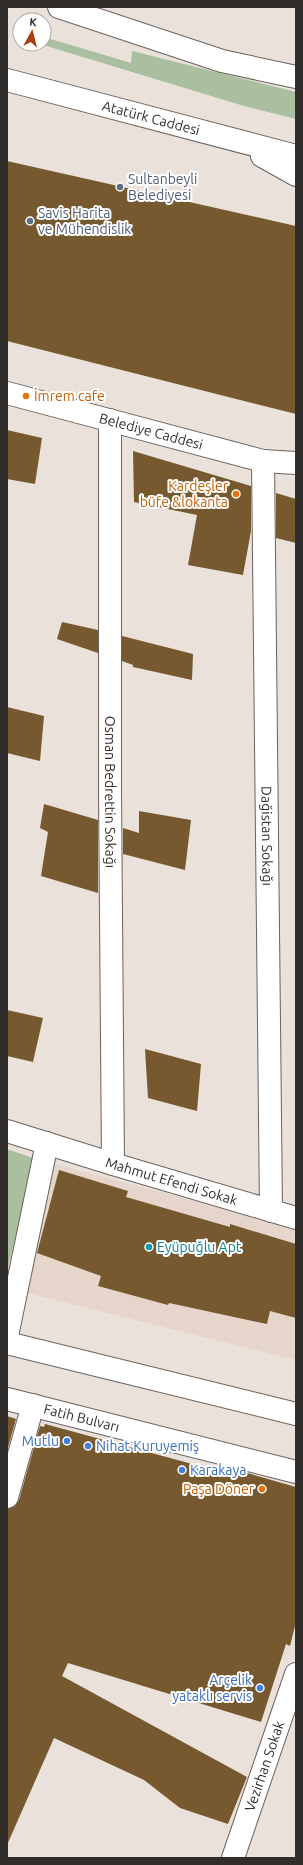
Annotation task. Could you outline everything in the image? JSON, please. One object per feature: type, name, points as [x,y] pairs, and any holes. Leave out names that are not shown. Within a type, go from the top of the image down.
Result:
[{"type":"main road","points":[[60,7],[222,60],[296,77]]},
{"type":"main road","name":"Atatürk Caddesi","points":[[7,80],[296,156]]},
{"type":"main road","points":[[232,140],[296,175]]},
{"type":"main road","name":"Belediye Caddesi","points":[[7,393],[263,461],[296,463]]},
{"type":"main road","name":"Osman Bedrettin Sokağı","points":[[110,420],[110,789],[113,1164]]},
{"type":"main road","name":"Dağistan Sokağı","points":[[263,461],[271,1211]]},
{"type":"main road","name":"Mahmut Efendi Sokak","points":[[7,1131],[296,1218]]},
{"type":"main road","points":[[7,1336],[47,1143]]},
{"type":"main road","points":[[7,1343],[296,1414]]},
{"type":"main road","name":"Fatih Bulvarı","points":[[7,1399],[296,1472]]},
{"type":"main road","points":[[7,1497],[33,1405]]},
{"type":"main road","name":"Vezirhan Sokak","points":[[233,1858],[296,1674]]},
{"type":"shaded area","points":[[36,1159],[296,1228],[296,1360],[7,1288],[7,1270]]},
{"type":"green space","points":[[52,39],[131,63],[132,51],[296,92],[296,119],[244,106],[52,48]]},
{"type":"green space","points":[[7,1149],[36,1159],[7,1270]]},
{"type":"building","name":"Sultanbeyli Belediyesi","points":[[7,161],[296,226],[296,414],[7,341]]},
{"type":"building","points":[[7,430],[42,438],[35,484],[7,479]]},
{"type":"building","points":[[133,451],[251,486],[251,531],[243,575],[188,565],[197,515],[134,502]]},
{"type":"building","points":[[276,493],[296,499],[296,543],[276,538]]},
{"type":"building","points":[[62,622],[98,630],[98,653],[57,639]]},
{"type":"building","points":[[122,636],[193,654],[192,680],[133,667],[133,665],[122,661]]},
{"type":"building","points":[[7,707],[44,716],[40,761],[7,753]]},
{"type":"building","points":[[44,804],[98,820],[98,893],[41,876],[48,832],[40,828]]},
{"type":"building","points":[[139,811],[191,820],[185,870],[123,854],[123,828],[139,833]]},
{"type":"building","points":[[7,1010],[43,1018],[33,1062],[7,1056]]},
{"type":"building","points":[[145,1049],[201,1064],[197,1111],[148,1098]]},
{"type":"building","points":[[59,1170],[128,1191],[126,1197],[230,1227],[230,1224],[296,1244],[296,1318],[270,1311],[267,1324],[169,1303],[168,1305],[98,1286],[101,1276],[37,1253]]},
{"type":"building","points":[[7,1416],[16,1419],[7,1451]]},
{"type":"building","points":[[45,1424],[229,1474],[230,1468],[296,1487],[296,1622],[290,1646],[286,1644],[261,1722],[68,1663],[62,1676],[247,1777],[228,1824],[180,1808],[144,1780],[54,1738],[7,1845],[7,1509],[15,1506],[19,1500],[40,1426],[44,1427]]},
{"type":"place","name":"Sultanbeyli Belediyesi","points":[[120,187]]},
{"type":"place","name":"Savis Harita ve Mühendislik","points":[[30,221]]},
{"type":"place","name":"İmrem cafe","points":[[26,396]]},
{"type":"place","name":"Kardeşler büfe &lokanta","points":[[236,494]]},
{"type":"place","name":"Eyüpuğlu Apt","points":[[149,1247]]},
{"type":"place","name":"Mutlu","points":[[67,1441]]},
{"type":"place","name":"Nihat Kuruyemiş","points":[[88,1446]]},
{"type":"place","name":"Karakaya","points":[[182,1470]]},
{"type":"place","name":"Paşa Döner","points":[[262,1489]]},
{"type":"place","name":"Arçelik yataklı servis","points":[[260,1688]]}]
